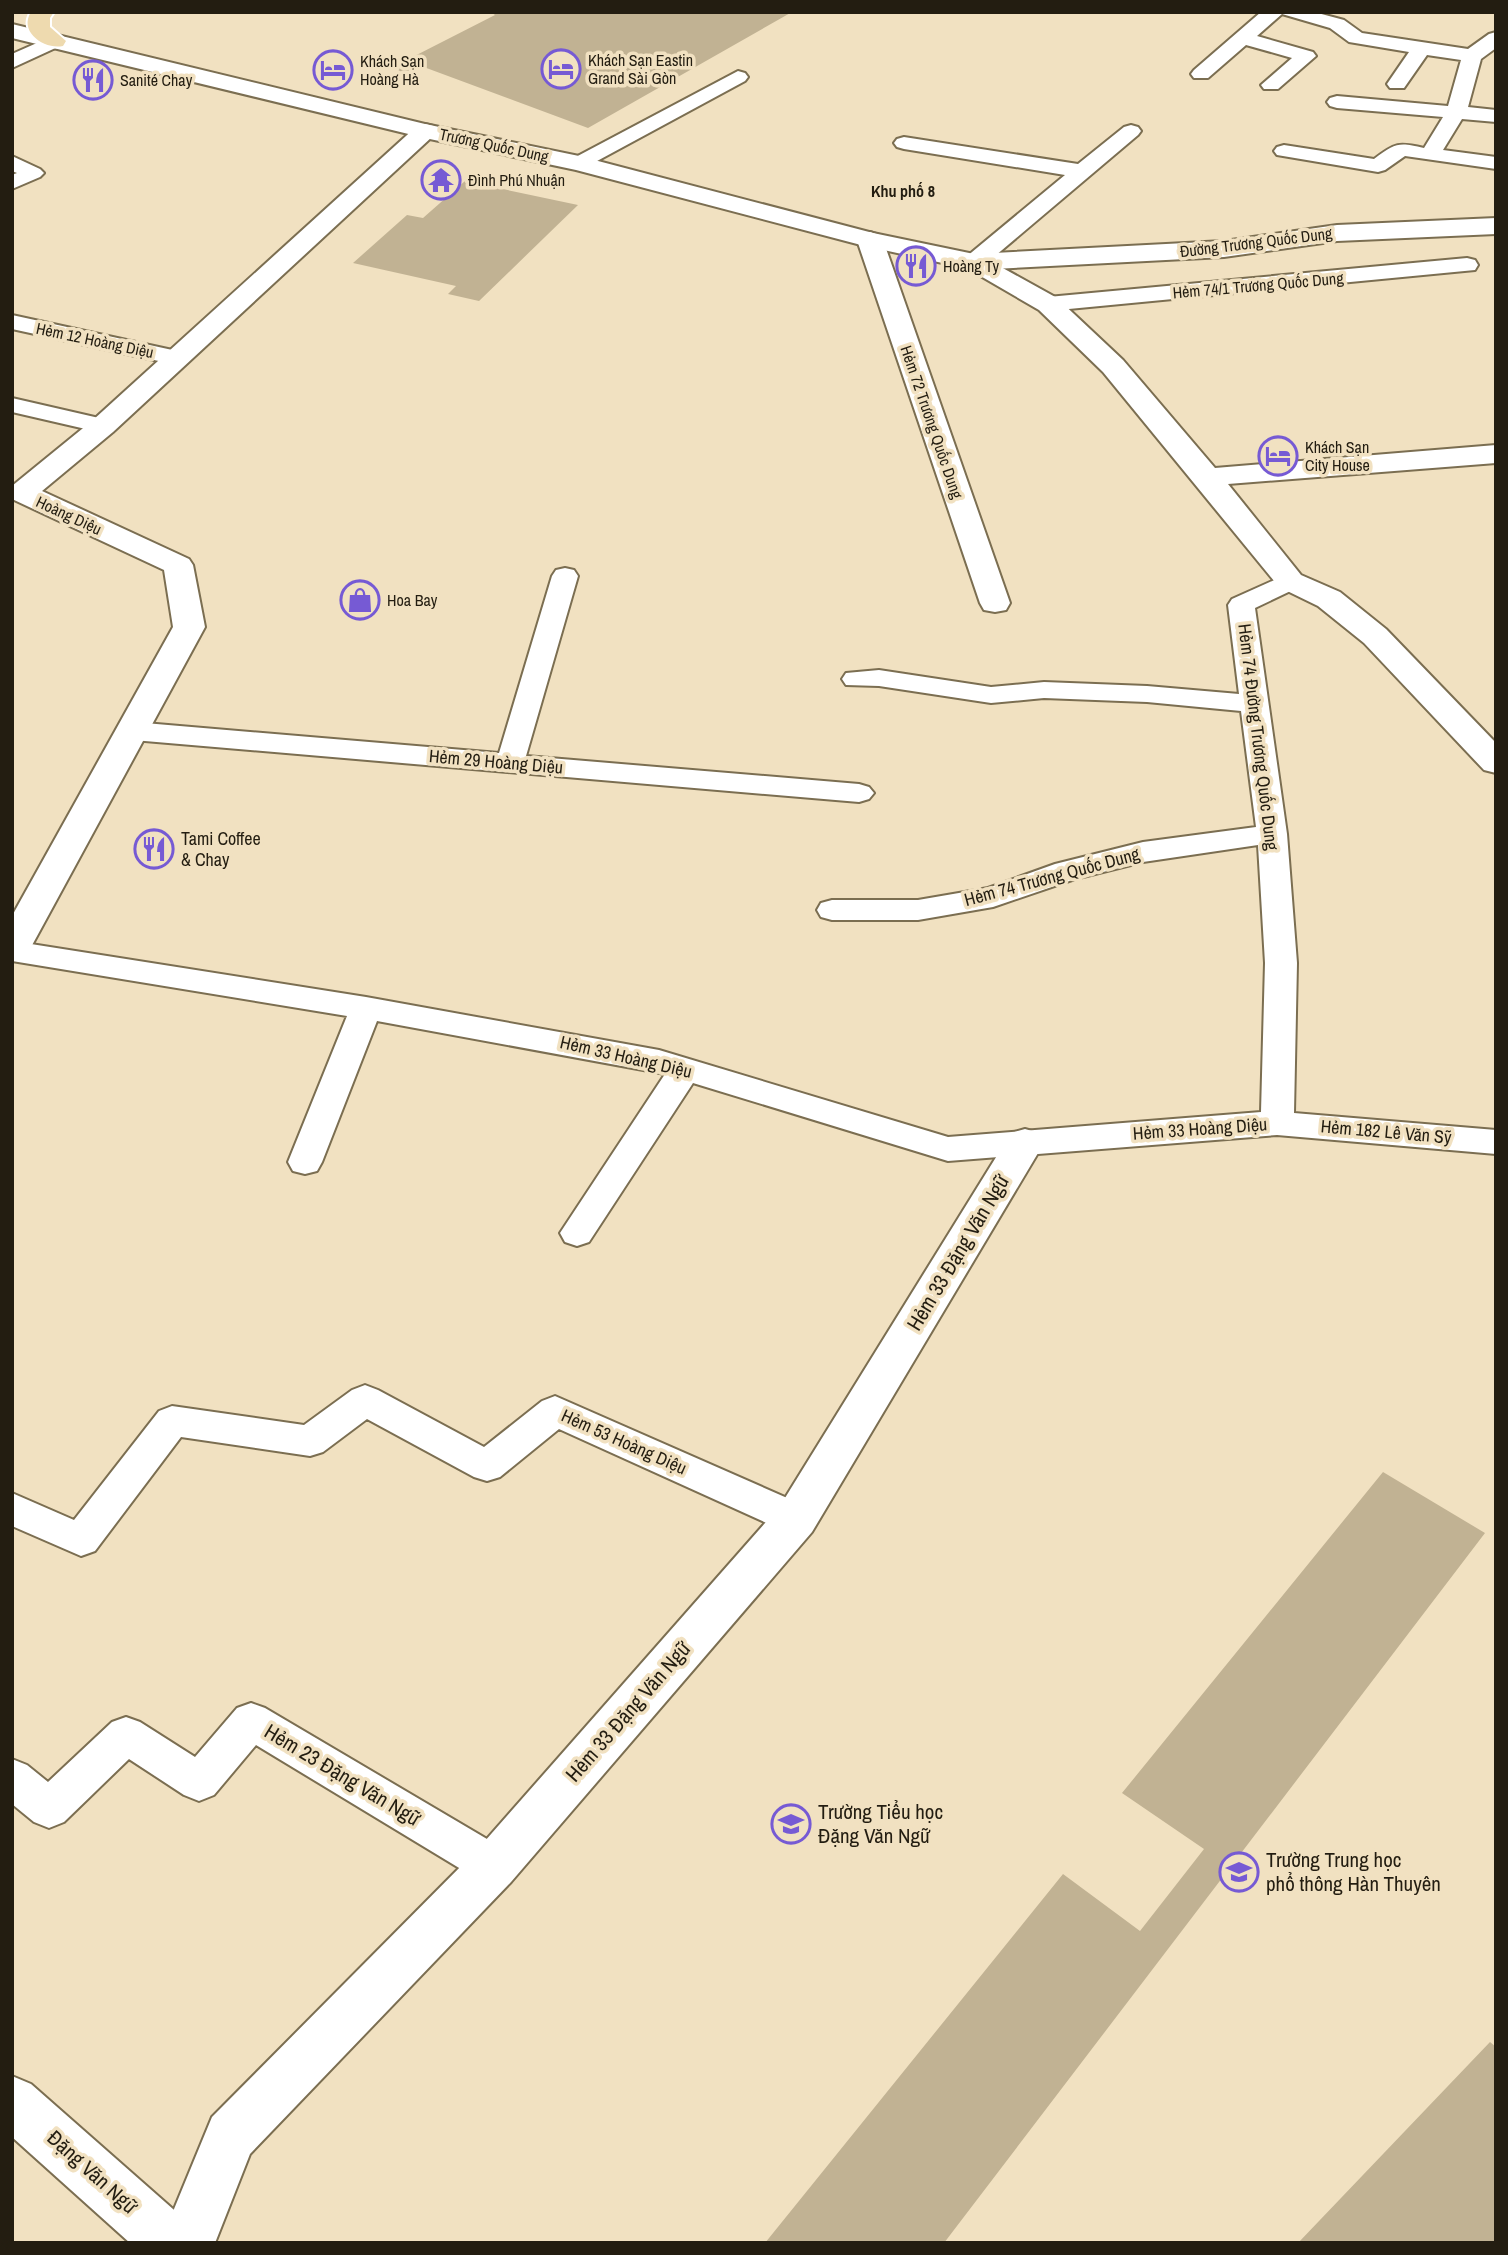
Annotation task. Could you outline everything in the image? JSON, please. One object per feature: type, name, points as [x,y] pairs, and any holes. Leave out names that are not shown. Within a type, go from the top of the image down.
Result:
[{"type":"main road","points":[[43,12],[39,17],[39,30],[55,41]]},
{"type":"street","name":"Trương Quốc Dung","points":[[12,31],[425,131],[579,163],[870,240],[975,262]]},
{"type":"street","name":"Hoàng Diệu","points":[[12,950],[189,627],[178,565],[17,496],[103,426],[425,131]]},
{"type":"street","name":"Đường Trương Quốc Dung","points":[[975,262],[1224,249],[1337,233],[1496,226]]},
{"type":"street","name":"Hẻm 72 Trương Quốc Dung","points":[[870,240],[995,603]]},
{"type":"street","points":[[975,262],[1048,304],[1113,366],[1290,581],[1329,598],[1375,636],[1483,736],[1496,763]]},
{"type":"street","points":[[1207,477],[1496,454]]},
{"type":"street","name":"Hẻm 33 Đặng Văn Ngữ","points":[[187,2243],[231,2136],[494,1866],[796,1519],[1025,1143]]},
{"type":"street","name":"Đặng Văn Ngữ","points":[[12,2102],[171,2243]]},
{"type":"lane","points":[[1201,74],[1273,12]]},
{"type":"lane","points":[[1290,12],[1337,24],[1356,38],[1472,56]]},
{"type":"lane","points":[[1243,38],[1306,56],[1271,85]]},
{"type":"lane","points":[[1430,155],[1456,113],[1472,56],[1496,38]]},
{"type":"lane","points":[[12,62],[55,41]]},
{"type":"lane","points":[[1397,84],[1422,47]]},
{"type":"lane","points":[[579,163],[738,78]]},
{"type":"lane","points":[[1337,102],[1496,116]]},
{"type":"lane","points":[[975,262],[1131,131]]},
{"type":"lane","points":[[904,143],[1081,171]]},
{"type":"lane","points":[[1284,151],[1378,166],[1401,149],[1496,163]]},
{"type":"lane","points":[[12,162],[33,173],[12,183]]},
{"type":"lane","name":"Hẻm 74/1 Trương Quốc Dung","points":[[1048,304],[1467,265]]},
{"type":"lane","name":"Hẻm 12 Hoàng Diệu","points":[[12,322],[177,358]]},
{"type":"lane","points":[[12,405],[103,426]]},
{"type":"lane","points":[[510,763],[565,576]]},
{"type":"lane","name":"Hẻm 74 Đường Trương Quốc Dung","points":[[1277,1123],[1281,963],[1272,834],[1241,605],[1290,581]]},
{"type":"lane","points":[[856,679],[879,678],[991,695],[1044,690],[1121,693],[1255,704]]},
{"type":"lane","name":"Hẻm 29 Hoàng Diệu","points":[[133,730],[859,793]]},
{"type":"lane","name":"Hẻm 74 Trương Quốc Dung","points":[[832,910],[930,908],[993,897],[1066,871],[1143,852],[1272,834]]},
{"type":"lane","name":"Hẻm 33 Hoàng Diệu","points":[[12,950],[366,1008],[659,1061],[948,1149],[1277,1123]]},
{"type":"lane","points":[[305,1162],[366,1008]]},
{"type":"lane","points":[[577,1233],[685,1069]]},
{"type":"lane","name":"Hẻm 182 Lê Văn Sỹ","points":[[1277,1123],[1496,1142]]},
{"type":"lane","name":"Hẻm 53 Hoàng Diệu","points":[[12,1509],[81,1540],[172,1422],[310,1441],[365,1400],[487,1466],[555,1411],[796,1519]]},
{"type":"lane","name":"Hẻm 23 Đặng Văn Ngữ","points":[[12,1778],[49,1809],[126,1735],[199,1782],[251,1721],[494,1866]]},
{"type":"building","name":"Khách Sạn Eastin Grand Sài Gòn","points":[[491,12],[792,12],[588,128],[421,66],[407,75],[393,67],[495,15]]},
{"type":"building","points":[[465,181],[578,205],[479,301],[448,294],[456,286],[353,263],[407,215],[423,218]]},
{"type":"building","points":[[1383,1472],[1485,1533],[944,2243],[765,2243],[1063,1874],[1140,1931],[1204,1849],[1122,1793]]},
{"type":"building","points":[[1490,2042],[1496,2047],[1496,2243],[1298,2243]]},
{"type":"place","name":"Khách Sạn Eastin Grand Sài Gòn","points":[[561,69]]},
{"type":"place","name":"Khách Sạn Hoàng Hà","points":[[333,70]]},
{"type":"place","name":"Sanité Chay","points":[[93,80]]},
{"type":"place","name":"Đình Phú Nhuận","points":[[441,180]]},
{"type":"place","name":"Hoàng Ty","points":[[916,266]]},
{"type":"place","name":"Khách Sạn City House","points":[[1278,456]]},
{"type":"place","name":"Hoa Bay","points":[[360,600]]},
{"type":"place","name":"Tami Coffee & Chay","points":[[154,849]]},
{"type":"place","name":"Trường Tiểu học Đặng Văn Ngữ","points":[[791,1824]]},
{"type":"place","name":"Trường Trung học phổ thông Hàn Thuyên","points":[[1239,1872]]},
{"type":"district","name":"Khu phố 8","points":[[903,191]]}]
